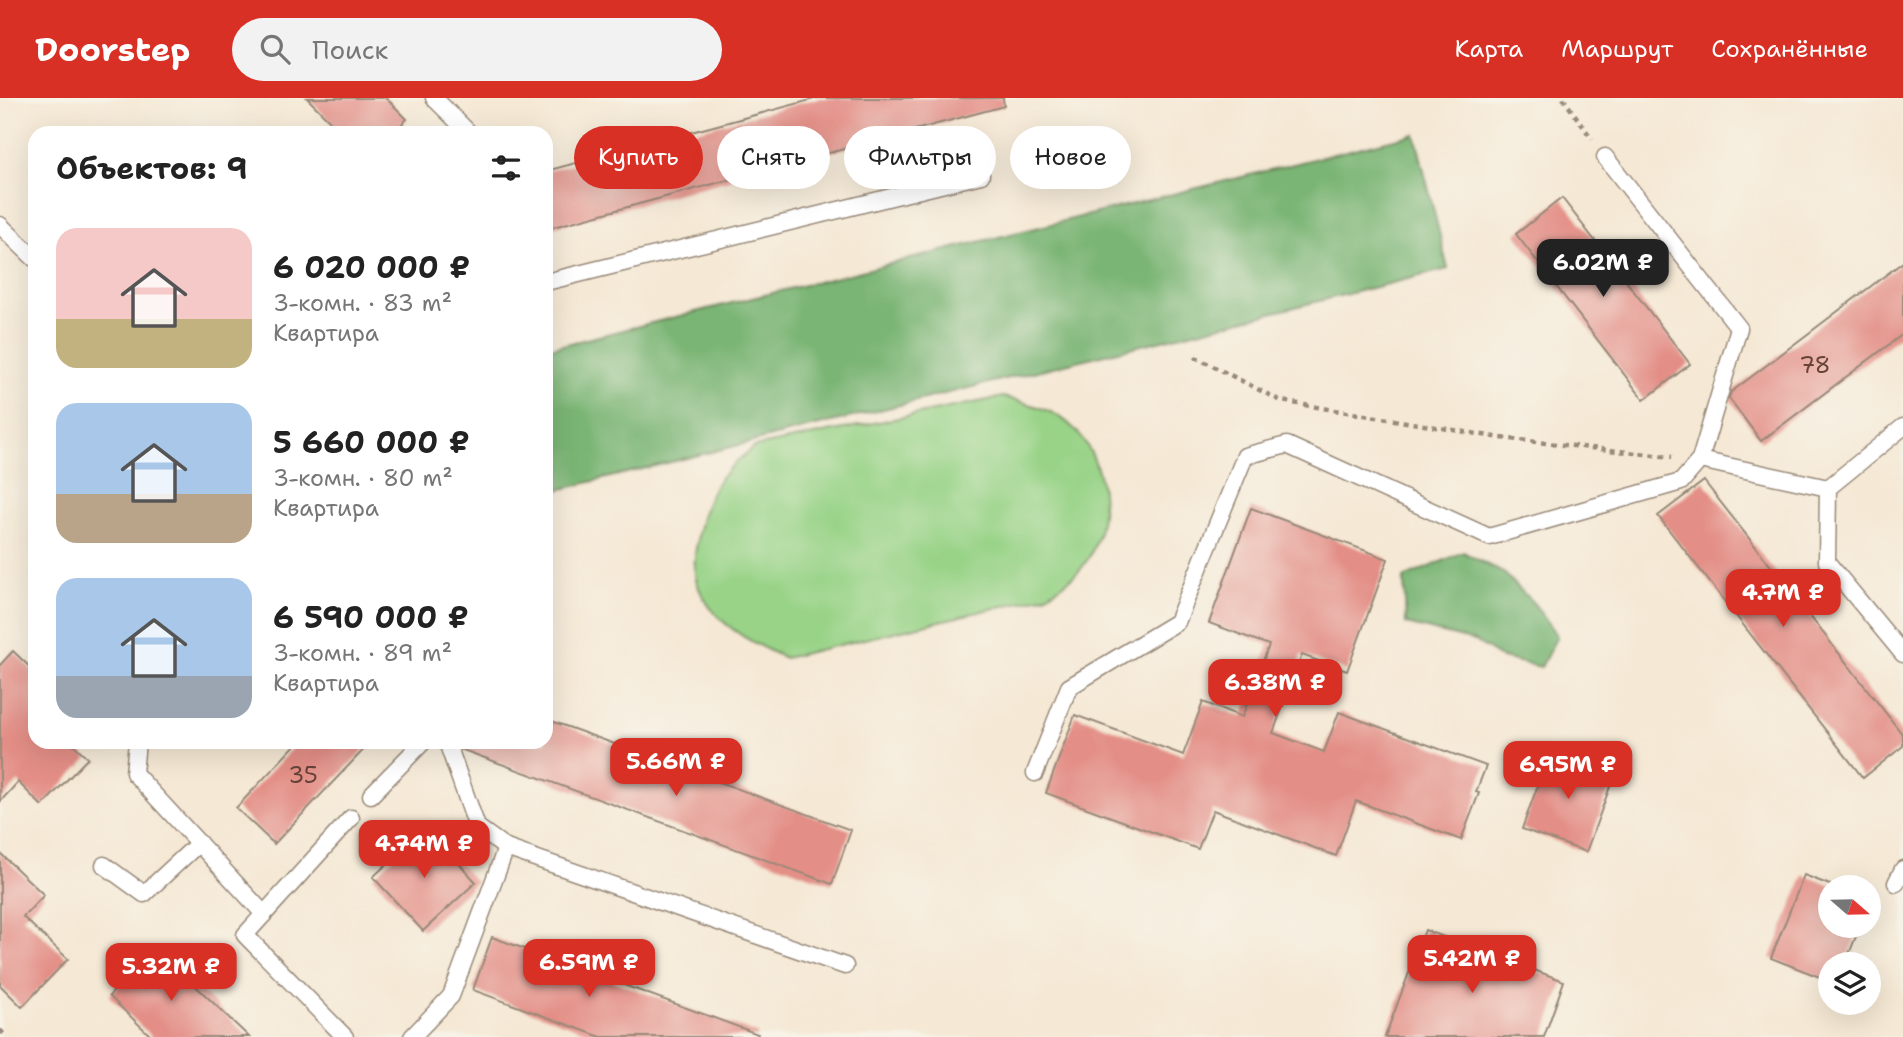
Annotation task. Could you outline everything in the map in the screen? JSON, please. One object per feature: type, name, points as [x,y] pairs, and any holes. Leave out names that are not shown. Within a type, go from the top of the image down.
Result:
[{"type":"lane","points":[[434,98],[462,126]]},
{"type":"lane","points":[[1035,773],[1069,687],[1177,622],[1244,456],[1287,445],[1489,537],[1681,482],[1700,460],[1739,328],[1605,157]]},
{"type":"lane","points":[[553,280],[924,189]]},
{"type":"lane","points":[[0,225],[28,253]]},
{"type":"lane","points":[[1828,488],[1903,427]]},
{"type":"lane","points":[[1700,460],[1828,488]]},
{"type":"lane","points":[[1828,488],[1827,562],[1903,654]]},
{"type":"lane","points":[[136,749],[134,774],[264,914]]},
{"type":"lane","points":[[371,795],[416,749]]},
{"type":"lane","points":[[449,749],[477,827],[506,848],[845,966]]},
{"type":"lane","points":[[345,1037],[245,935],[351,818]]},
{"type":"lane","points":[[104,865],[144,894],[199,843]]},
{"type":"lane","points":[[412,1037],[451,996],[506,848]]},
{"type":"path","points":[[1563,98],[1605,157]]},
{"type":"path","points":[[1195,357],[1281,401],[1501,438],[1700,460]]},
{"type":"path","points":[[0,1030],[7,1037]]},
{"type":"green space","points":[[1415,134],[1448,269],[553,491],[553,347]]},
{"type":"green space","points":[[1003,397],[1045,410],[1068,423],[1091,453],[1098,471],[1102,509],[1095,546],[1082,567],[1062,585],[1045,596],[785,658],[733,630],[711,609],[697,583],[695,570],[699,530],[707,503],[718,482],[754,447]]},
{"type":"green space","points":[[1463,552],[1505,574],[1535,605],[1557,636],[1541,667],[1502,658],[1475,641],[1406,624],[1404,578]]},
{"type":"building","points":[[307,98],[386,98],[407,119],[400,126],[335,126]]},
{"type":"building","points":[[818,98],[1003,98],[1004,106],[930,126],[844,126],[844,149],[830,153],[830,126],[717,126],[717,183],[703,187],[703,129]]},
{"type":"building","points":[[574,163],[574,189],[695,189],[553,227],[553,169]]},
{"type":"building","points":[[1562,198],[1690,364],[1644,400],[1516,234]]},
{"type":"building","points":[[1903,262],[1903,334],[1761,441],[1729,398],[1731,392]]},
{"type":"building","points":[[1704,481],[1903,735],[1903,746],[1863,778],[1658,516]]},
{"type":"building","points":[[1251,508],[1388,559],[1347,671],[1302,655],[1273,733],[1324,752],[1339,712],[1486,766],[1461,840],[1356,801],[1336,856],[1213,810],[1198,849],[1046,793],[1075,715],[1183,755],[1203,702],[1242,717],[1269,645],[1209,623]]},
{"type":"building","points":[[13,651],[28,665],[28,749],[78,749],[88,758],[42,806],[18,782],[0,802],[0,665]]},
{"type":"building","points":[[553,722],[851,830],[832,884],[460,749],[553,749]]},
{"type":"building","points":[[291,749],[364,749],[274,844],[236,808]]},
{"type":"building","points":[[1551,749],[1615,773],[1586,852],[1522,829]]},
{"type":"building","points":[[426,828],[476,882],[423,931],[373,877]]},
{"type":"building","points":[[0,853],[44,895],[23,917],[68,959],[22,1007],[0,985]]},
{"type":"building","points":[[1804,875],[1818,880],[1818,938],[1855,938],[1850,952],[1818,952],[1818,976],[1771,958]]},
{"type":"building","points":[[1425,930],[1564,981],[1544,1037],[1385,1037]]},
{"type":"building","points":[[492,937],[758,1034],[757,1037],[601,1037],[473,990]]},
{"type":"building","points":[[155,947],[249,1037],[152,1037],[109,996]]}]
